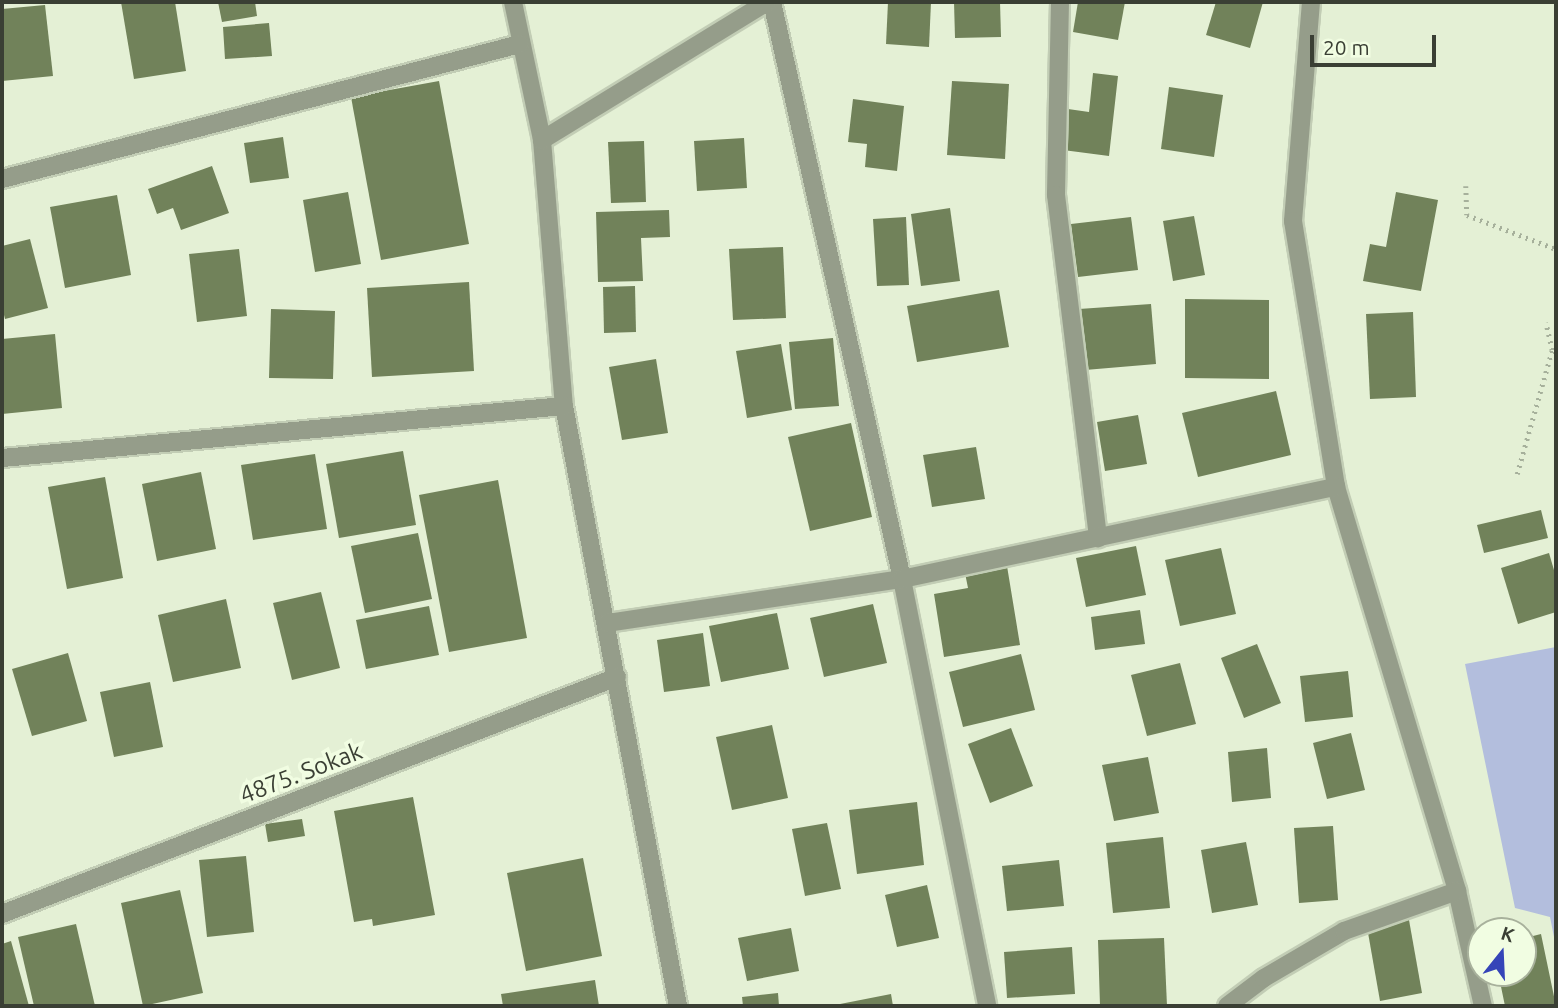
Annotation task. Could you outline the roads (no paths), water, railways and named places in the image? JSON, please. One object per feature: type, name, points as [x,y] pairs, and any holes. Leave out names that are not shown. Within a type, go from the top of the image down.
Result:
[{"type":"street","points":[[513,2],[542,140],[564,406],[678,1006]]},
{"type":"street","points":[[542,140],[770,2],[902,579],[987,1006]]},
{"type":"street","points":[[1060,2],[1056,195],[1098,538]]},
{"type":"street","points":[[1311,2],[1293,221],[1336,487],[1457,891],[1483,1006]]},
{"type":"street","points":[[2,179],[520,44]]},
{"type":"street","points":[[2,458],[564,406]]},
{"type":"street","points":[[607,623],[902,579],[1336,487]]},
{"type":"street","name":"4875. Sokak","points":[[2,914],[617,677]]},
{"type":"street","points":[[1227,1006],[1264,978],[1344,931],[1457,891]]}]
